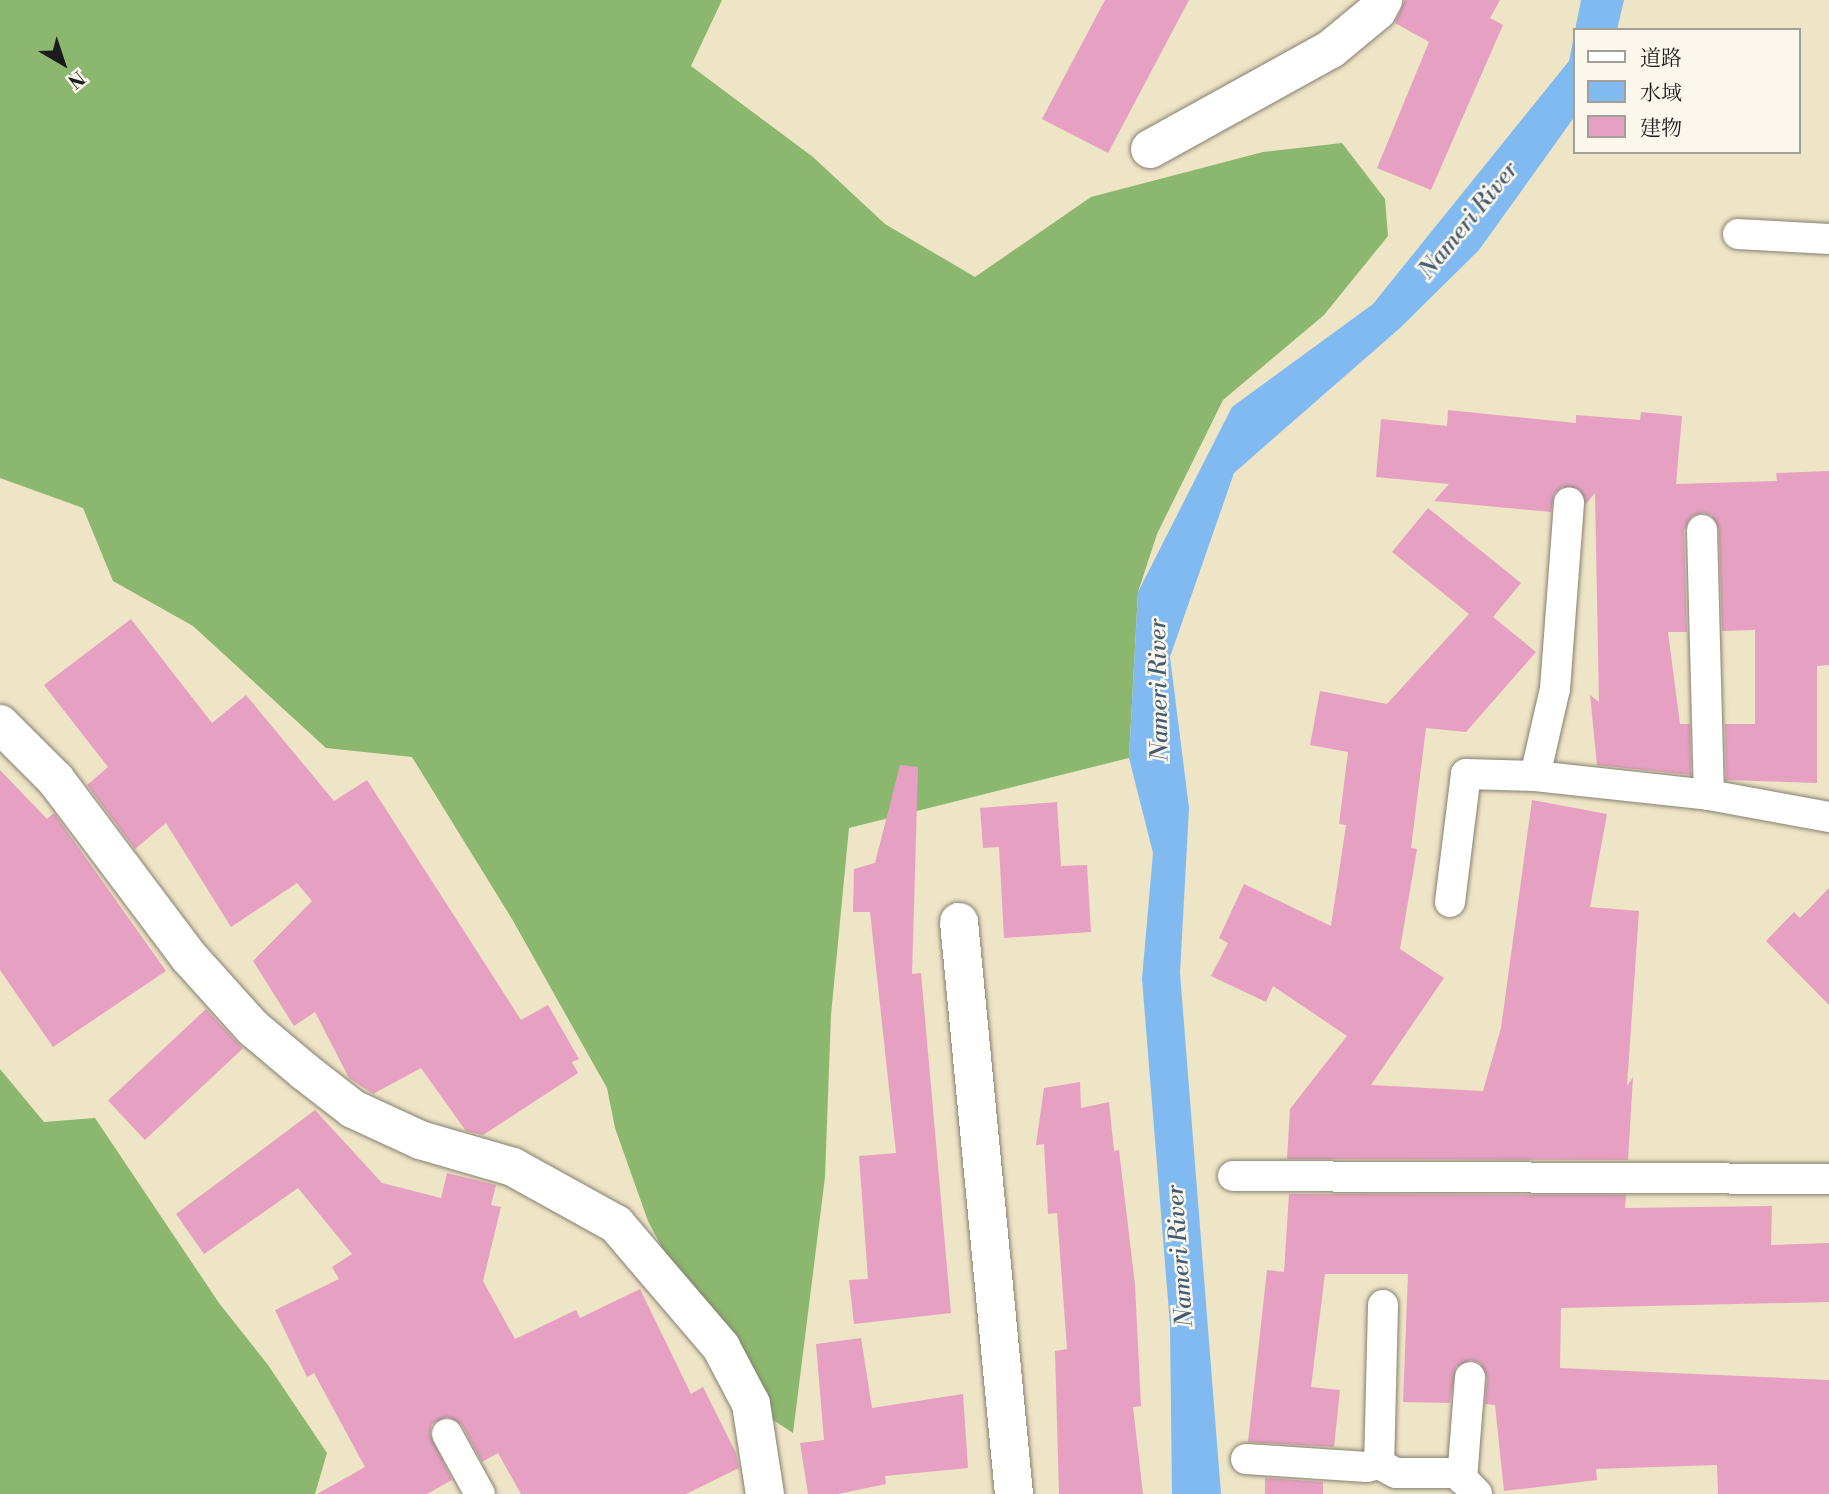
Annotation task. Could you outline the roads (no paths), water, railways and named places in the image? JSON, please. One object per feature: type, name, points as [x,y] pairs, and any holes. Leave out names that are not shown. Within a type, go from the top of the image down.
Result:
[{"type":"street","points":[[1150,149],[1331,49],[1377,11],[1383,0]]},
{"type":"street","points":[[0,724],[56,780],[189,957],[253,1028],[304,1071],[353,1109],[420,1140],[513,1167],[578,1199],[616,1224],[721,1347],[751,1404],[765,1494]]},
{"type":"street","points":[[959,922],[1014,1494]]},
{"type":"lane","points":[[1738,234],[1829,239]]},
{"type":"lane","points":[[1535,776],[1555,689],[1569,503]]},
{"type":"lane","points":[[1702,530],[1709,795]]},
{"type":"lane","points":[[1450,902],[1466,774],[1535,776],[1709,795],[1829,817]]},
{"type":"lane","points":[[1233,1176],[1829,1180]]},
{"type":"lane","points":[[1378,1464],[1383,1305]]},
{"type":"lane","points":[[1469,1486],[1470,1377]]},
{"type":"lane","points":[[447,1434],[480,1494]]},
{"type":"lane","points":[[1246,1460],[1367,1467],[1378,1464],[1396,1473],[1457,1473],[1469,1486]]},
{"type":"water","points":[[1581,0],[1624,0],[1617,28],[1575,28]]},
{"type":"water","name":"Nameri River","points":[[1574,35],[1574,117],[1479,250],[1400,328],[1234,473],[1170,657],[1189,808],[1180,973],[1221,1494],[1172,1494],[1170,1325],[1142,979],[1153,853],[1129,758],[1138,592],[1232,407],[1373,304],[1569,61]]}]
